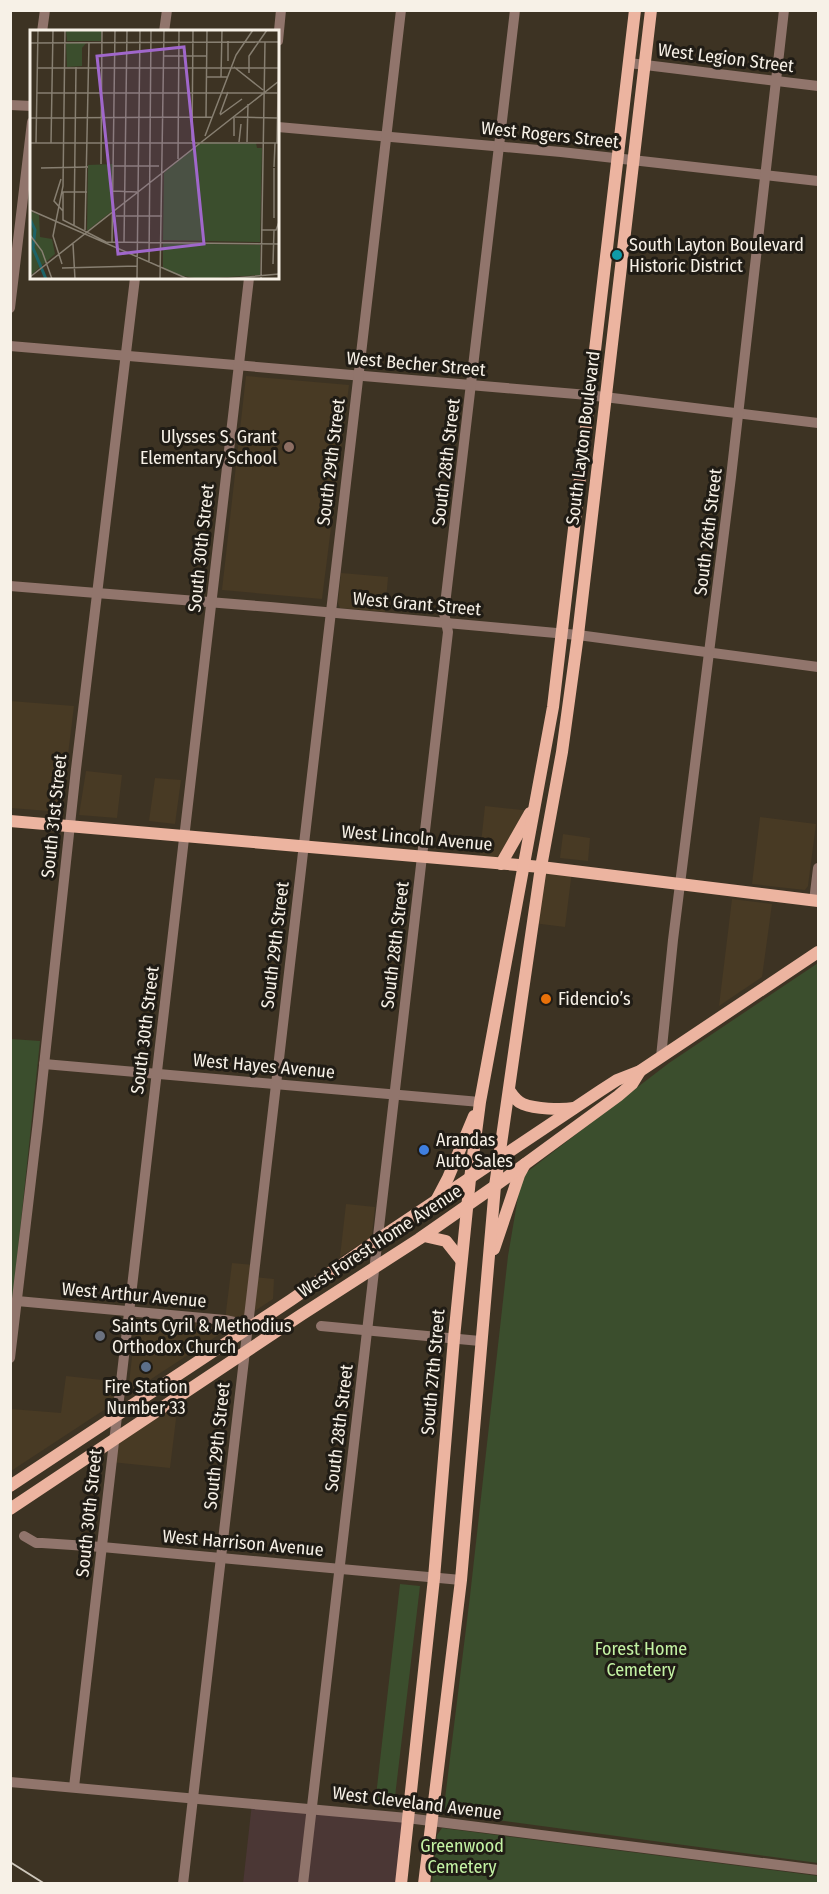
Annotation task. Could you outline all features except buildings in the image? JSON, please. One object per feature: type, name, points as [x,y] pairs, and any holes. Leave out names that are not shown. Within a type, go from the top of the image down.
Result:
[{"type":"main road","name":"South Layton Boulevard","points":[[524,866],[553,707],[635,10]]},
{"type":"main road","name":"South Layton Boulevard","points":[[541,867],[562,752],[578,635],[651,10]]},
{"type":"main road","points":[[501,864],[535,805]]},
{"type":"main road","name":"West Lincoln Avenue","points":[[10,821],[541,867],[817,901]]},
{"type":"main road","name":"South 27th Street","points":[[400,1884],[434,1578],[470,1179],[480,1102],[524,866]]},
{"type":"main road","points":[[424,1884],[461,1580],[480,1341],[498,1159],[541,867]]},
{"type":"main road","name":"West Forest Home Avenue","points":[[10,1486],[617,1080],[640,1071],[819,951]]},
{"type":"main road","name":"West Forest Home Avenue","points":[[10,1509],[467,1206],[618,1096],[632,1084],[640,1071]]},
{"type":"main road","points":[[509,1090],[522,1104],[564,1109],[575,1108]]},
{"type":"main road","points":[[436,1202],[480,1102]]},
{"type":"main road","points":[[487,1270],[519,1175],[526,1162]]},
{"type":"main road","points":[[423,1236],[446,1241],[461,1260]]},
{"type":"street","points":[[42,30],[45,10]]},
{"type":"street","points":[[164,30],[167,10]]},
{"type":"street","points":[[279,31],[281,10]]},
{"type":"street","name":"South 29th Street","points":[[183,1884],[401,10]]},
{"type":"street","name":"South 28th Street","points":[[303,1884],[448,632],[444,613],[515,10]]},
{"type":"street","name":"South 26th Street","points":[[661,1057],[784,10]]},
{"type":"street","name":"West Legion Street","points":[[629,63],[819,86]]},
{"type":"street","points":[[10,105],[30,106]]},
{"type":"street","name":"West Rogers Street","points":[[279,127],[498,146],[819,181]]},
{"type":"street","points":[[10,308],[30,139]]},
{"type":"street","name":"South 31st Street","points":[[10,1358],[135,279]]},
{"type":"street","name":"South 30th Street","points":[[74,1787],[249,279]]},
{"type":"street","name":"West Becher Street","points":[[10,346],[588,395],[819,423]]},
{"type":"street","name":"West Grant Street","points":[[10,586],[578,635],[819,667]]},
{"type":"street","points":[[817,901],[819,868]]},
{"type":"street","name":"West Hayes Avenue","points":[[44,1064],[480,1102]]},
{"type":"street","name":"West Arthur Avenue","points":[[17,1301],[225,1320],[247,1328]]},
{"type":"street","points":[[321,1326],[480,1341]]},
{"type":"street","name":"West Harrison Avenue","points":[[24,1536],[36,1543],[461,1580]]},
{"type":"street","name":"West Cleveland Avenue","points":[[10,1782],[430,1820],[819,1870]]},
{"type":"shaded area","name":"Ulysses S. Grant Elementary School","points":[[246,376],[349,385],[322,599],[222,590]]},
{"type":"shaded area","points":[[341,573],[388,577],[385,612],[340,608],[338,603]]},
{"type":"shaded area","points":[[10,701],[74,706],[61,812],[11,808]]},
{"type":"shaded area","points":[[86,771],[122,775],[117,818],[79,815]]},
{"type":"shaded area","points":[[155,778],[181,780],[175,824],[149,821]]},
{"type":"shaded area","points":[[485,806],[532,811],[501,864],[479,862]]},
{"type":"shaded area","points":[[760,817],[816,824],[808,886],[805,890],[752,884]]},
{"type":"shaded area","points":[[563,834],[590,838],[588,861],[560,858]]},
{"type":"shaded area","points":[[541,867],[572,871],[565,927],[533,923]]},
{"type":"shaded area","points":[[732,899],[772,904],[762,977],[719,1006]]},
{"type":"shaded area","points":[[346,1204],[375,1207],[372,1234],[370,1238],[340,1257]]},
{"type":"shaded area","points":[[232,1263],[254,1265],[253,1277],[274,1279],[273,1299],[11,1471],[11,1409],[61,1413],[66,1376],[129,1383],[136,1322],[225,1320]]},
{"type":"shaded area","points":[[170,1403],[176,1419],[170,1468],[111,1462],[113,1441]]},
{"type":"shaded area","points":[[252,1803],[407,1818],[401,1883],[243,1884]]},
{"type":"green space","name":"Forest Home Cemetery","points":[[818,963],[818,1863],[445,1813],[508,1256],[521,1179],[527,1172],[669,1063]]},
{"type":"green space","points":[[11,1039],[40,1041],[11,1316]]},
{"type":"green space","points":[[400,1584],[420,1586],[394,1805],[375,1805]]},
{"type":"green space","name":"Greenwood Cemetery","points":[[442,1828],[818,1876],[818,1884],[432,1884],[437,1835]]},
{"type":"railway","points":[[10,1862],[45,1884]]},
{"type":"place","name":"South Layton Boulevard Historic District","points":[[617,255]]},
{"type":"place","name":"Ulysses S. Grant Elementary School","points":[[289,447]]},
{"type":"place","name":"Fidencio’s","points":[[546,999]]},
{"type":"place","name":"Arandas Auto Sales","points":[[424,1150]]},
{"type":"place","name":"Saints Cyril & Methodius Orthodox Church","points":[[100,1336]]},
{"type":"place","name":"Fire Station Number 33","points":[[146,1367]]}]
